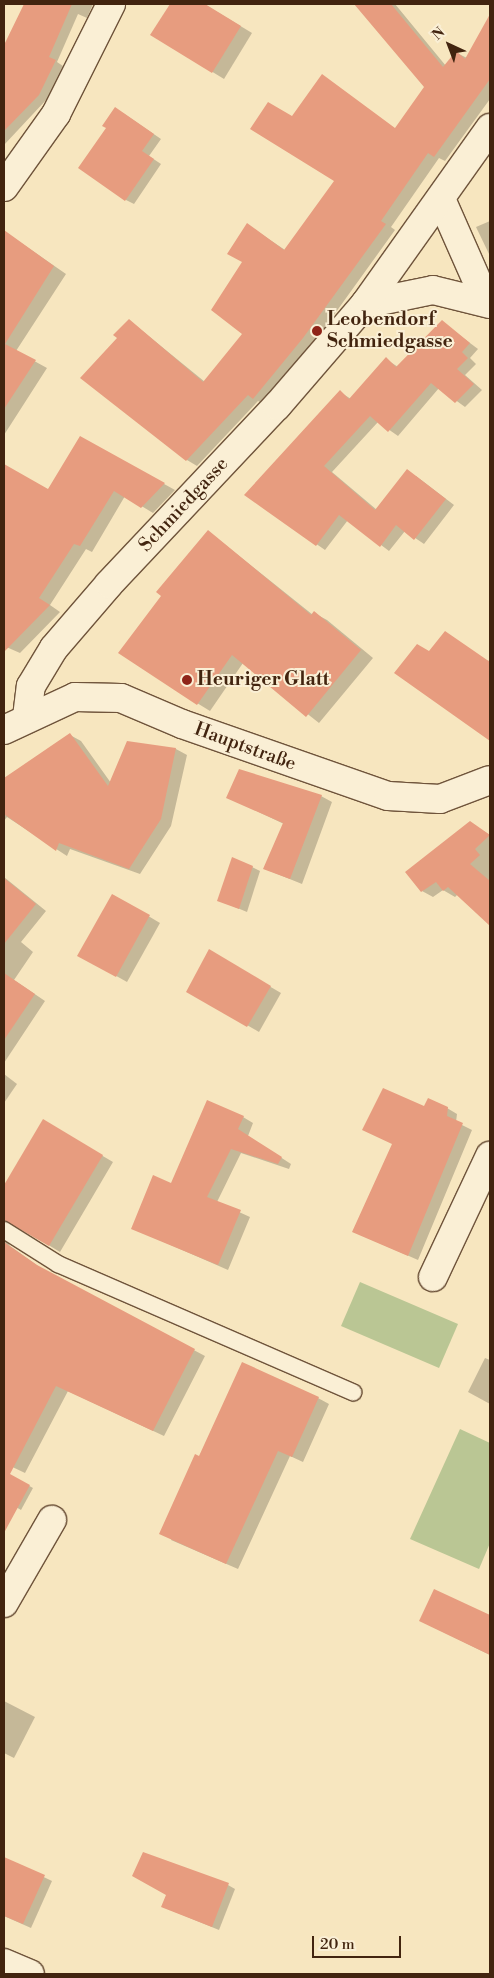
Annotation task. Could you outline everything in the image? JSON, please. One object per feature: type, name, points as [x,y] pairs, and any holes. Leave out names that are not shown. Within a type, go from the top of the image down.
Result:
[{"type":"street","points":[[4,186],[56,114],[111,4]]},
{"type":"street","name":"Schmiedgasse","points":[[27,717],[31,686],[54,648],[109,584],[277,406],[364,304],[490,128]]},
{"type":"street","points":[[441,199],[488,302]]},
{"type":"street","points":[[364,304],[433,290],[488,302]]},
{"type":"street","name":"Hauptstraße","points":[[4,730],[27,717],[75,697],[121,698],[182,724],[388,796],[440,799],[490,780]]},
{"type":"street","points":[[433,1277],[490,1156]]},
{"type":"street","points":[[4,1603],[52,1520]]},
{"type":"street","points":[[4,1962],[30,1974]]},
{"type":"lane","points":[[4,1230],[58,1264],[353,1392]]},
{"type":"green space","points":[[360,1282],[458,1324],[439,1368],[341,1326]]},
{"type":"green space","points":[[460,1429],[490,1443],[490,1543],[479,1569],[410,1539]]},
{"type":"building","points":[[24,4],[72,4],[49,57],[56,60],[39,95],[4,131],[4,45]]},
{"type":"building","points":[[170,4],[205,4],[241,26],[212,73],[150,35]]},
{"type":"building","points":[[354,4],[391,4],[443,67],[456,51],[465,59],[490,14],[490,79],[434,157],[428,153],[381,221],[386,224],[303,338],[253,399],[248,395],[186,461],[80,378],[117,338],[113,335],[129,319],[203,382],[242,334],[211,310],[242,262],[227,254],[247,223],[284,250],[334,181],[250,129],[268,102],[292,116],[322,74],[395,128],[424,87]]},
{"type":"building","points":[[115,107],[154,134],[142,151],[154,159],[125,201],[78,168],[106,128],[102,126]]},
{"type":"building","points":[[4,230],[54,266],[5,344],[36,360],[4,409]]},
{"type":"building","points":[[442,320],[470,343],[462,352],[468,358],[457,369],[474,384],[455,403],[431,383],[388,432],[370,416],[324,466],[375,510],[407,469],[446,499],[414,540],[396,525],[380,547],[339,515],[316,546],[244,495],[340,390],[349,399],[386,357],[396,367]]},
{"type":"building","points":[[80,436],[165,483],[141,508],[114,491],[80,546],[74,544],[39,598],[50,605],[4,652],[4,464],[48,489]]},
{"type":"building","points":[[208,530],[311,615],[314,611],[361,650],[306,717],[232,655],[197,705],[118,653],[161,596],[156,592]]},
{"type":"building","points":[[445,631],[490,662],[490,741],[394,673],[417,644],[429,651]]},
{"type":"building","points":[[70,733],[108,786],[127,741],[176,748],[161,819],[129,869],[59,843],[56,851],[4,814],[4,778]]},
{"type":"building","points":[[239,769],[322,795],[290,879],[263,869],[283,823],[226,798]]},
{"type":"building","points":[[470,821],[490,835],[475,849],[480,855],[470,864],[490,881],[490,926],[448,887],[443,891],[436,882],[421,892],[405,872]]},
{"type":"building","points":[[232,857],[253,866],[239,909],[217,901]]},
{"type":"building","points":[[4,878],[36,904],[4,944]]},
{"type":"building","points":[[112,894],[150,915],[116,977],[77,956]]},
{"type":"building","points":[[209,949],[271,986],[247,1027],[186,992]]},
{"type":"building","points":[[4,973],[35,994],[4,1040]]},
{"type":"building","points":[[383,1088],[424,1106],[428,1098],[448,1107],[447,1116],[463,1123],[408,1256],[352,1232],[392,1144],[362,1130]]},
{"type":"building","points":[[207,1100],[244,1116],[238,1129],[282,1157],[278,1164],[231,1149],[207,1197],[241,1210],[218,1265],[131,1229],[153,1175],[171,1183]]},
{"type":"building","points":[[43,1119],[103,1155],[49,1246],[4,1220],[4,1185]]},
{"type":"building","points":[[4,1242],[37,1265],[195,1349],[153,1431],[56,1386],[10,1474],[30,1485],[4,1533]]},
{"type":"building","points":[[242,1362],[319,1397],[292,1457],[278,1451],[226,1564],[159,1534],[195,1454],[199,1456]]},
{"type":"building","points":[[434,1589],[490,1615],[490,1655],[419,1621]]},
{"type":"building","points":[[143,1852],[229,1883],[212,1927],[161,1907],[166,1895],[132,1876]]},
{"type":"building","points":[[4,1857],[45,1875],[23,1924],[4,1916]]},
{"type":"place","name":"Leobendorf Schmiedgasse","points":[[317,331]]},
{"type":"place","name":"Heuriger Glatt","points":[[187,680]]}]
